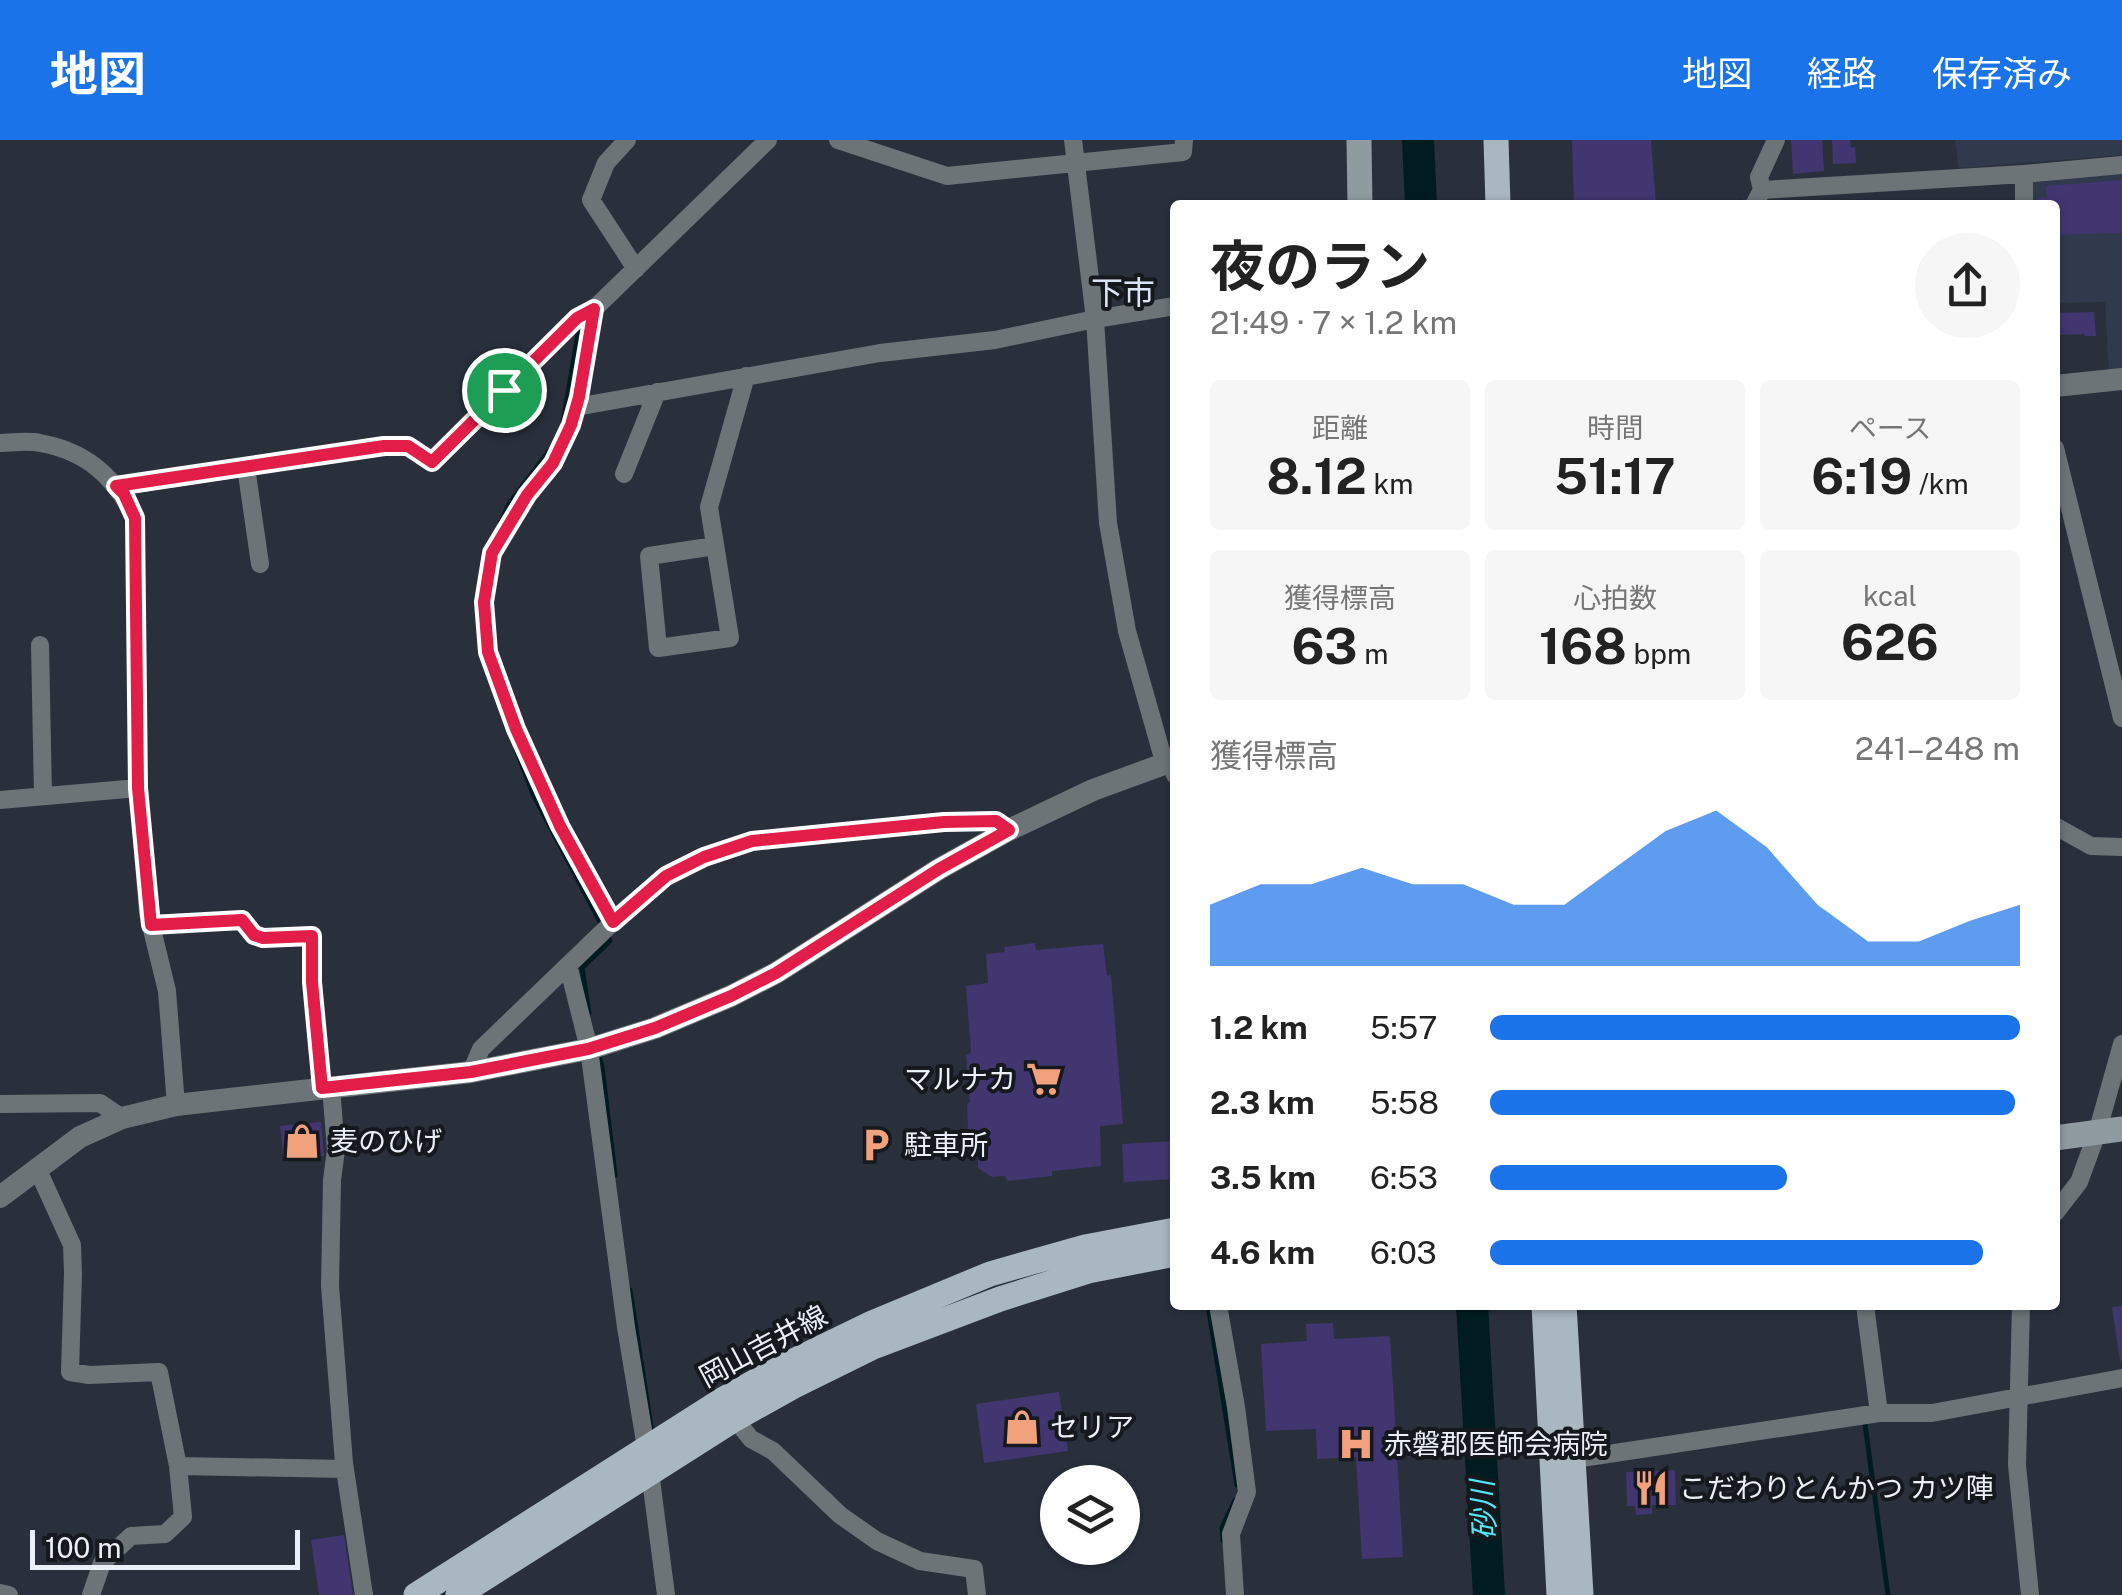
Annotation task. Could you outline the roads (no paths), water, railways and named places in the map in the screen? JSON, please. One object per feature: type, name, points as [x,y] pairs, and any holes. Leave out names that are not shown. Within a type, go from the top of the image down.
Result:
[{"type":"main road","points":[[1359,140],[1360,200]]},
{"type":"main road","points":[[1496,140],[1498,200]]},
{"type":"main road","points":[[2060,1137],[2110,1131]]},
{"type":"main road","name":"岡山吉井線","points":[[458,1595],[648,1460],[722,1400],[781,1367],[872,1323],[990,1274],[1085,1247],[1170,1231]]},
{"type":"main road","name":"岡山吉井線","points":[[416,1595],[648,1460],[873,1347],[1000,1298],[1088,1271],[1170,1255]]},
{"type":"main road","points":[[1545,1310],[1581,1595]]},
{"type":"main road","points":[[1559,1595],[1564,1310]]},
{"type":"street","points":[[627,140],[606,163],[590,200],[636,268]]},
{"type":"street","points":[[116,486],[384,446],[408,446],[432,462],[577,318],[594,309],[768,140]]},
{"type":"street","points":[[838,140],[947,176],[1183,152],[1184,140]]},
{"type":"street","points":[[1073,140],[1095,319],[1108,523],[1127,631],[1161,750],[1170,762]]},
{"type":"street","points":[[1776,140],[1759,177],[1758,198],[2122,165]]},
{"type":"street","points":[[2024,174],[2024,200]]},
{"type":"street","points":[[576,406],[880,352],[994,340],[1170,307]]},
{"type":"street","points":[[594,309],[571,425],[553,463],[527,495],[492,553],[484,602],[488,652],[516,729],[560,826],[613,922]]},
{"type":"street","points":[[716,546],[649,556],[658,648],[730,638],[716,546],[709,507],[746,376]]},
{"type":"street","points":[[2060,385],[2122,379]]},
{"type":"street","points":[[624,474],[656,392]]},
{"type":"street","points":[[0,443],[39,442],[98,466],[124,494],[135,518],[138,788],[151,925],[167,991],[176,1105]]},
{"type":"street","points":[[246,466],[260,564]]},
{"type":"street","points":[[2060,468],[2122,718]]},
{"type":"street","points":[[40,645],[43,796]]},
{"type":"street","points":[[0,1196],[80,1137],[122,1118],[176,1105],[471,1072],[588,1049],[655,1028],[776,973],[939,869],[1009,830],[1093,790],[1170,767]]},
{"type":"street","points":[[0,800],[138,788]]},
{"type":"street","points":[[471,1072],[481,1048],[613,922],[666,876],[704,857],[752,841],[944,822],[996,821],[1009,830]]},
{"type":"street","points":[[2060,829],[2092,846],[2122,847]]},
{"type":"street","points":[[151,925],[242,920],[254,935],[263,938],[312,936],[312,982],[336,1150],[330,1286],[346,1470],[364,1595]]},
{"type":"street","points":[[568,965],[588,1049],[666,1595]]},
{"type":"street","points":[[2060,1207],[2080,1182],[2110,1131],[2122,1044]]},
{"type":"street","points":[[0,1104],[100,1103],[122,1118]]},
{"type":"street","points":[[37,1168],[72,1245],[70,1372],[159,1372],[178,1466],[184,1516],[165,1534],[130,1536],[102,1563],[92,1595]]},
{"type":"street","points":[[1219,1310],[1247,1492],[1231,1534],[1235,1595]]},
{"type":"street","points":[[1866,1310],[1879,1413]]},
{"type":"street","points":[[2020,1310],[2018,1465],[2030,1595]]},
{"type":"street","points":[[1562,1460],[1879,1413],[1932,1413],[2122,1378]]},
{"type":"street","points":[[735,1419],[751,1440],[773,1451],[840,1515],[876,1540],[920,1561],[974,1570],[977,1595]]},
{"type":"street","points":[[178,1466],[346,1470]]},
{"type":"street","points":[[0,1592],[9,1595]]},
{"type":"waterway","name":"砂川","points":[[1418,140],[1421,200]]},
{"type":"waterway","points":[[563,423],[579,328]]},
{"type":"waterway","points":[[500,524],[509,504],[549,451]]},
{"type":"waterway","points":[[516,749],[533,794],[610,941],[582,968],[589,1013]]},
{"type":"waterway","points":[[598,1053],[615,1175]]},
{"type":"waterway","points":[[630,1290],[652,1433]]},
{"type":"waterway","points":[[1209,1310],[1237,1485]]},
{"type":"waterway","name":"砂川","points":[[1472,1310],[1489,1595]]},
{"type":"waterway","points":[[1865,1424],[1888,1595]]},
{"type":"waterway","points":[[1223,1541],[1222,1528],[1235,1500]]},
{"type":"place","name":"マルナカ","points":[[1044,1079]]},
{"type":"place","name":"麦のひげ","points":[[302,1141]]},
{"type":"place","name":"駐車所","points":[[876,1145]]},
{"type":"place","name":"セリア","points":[[1022,1427]]},
{"type":"place","name":"赤磐郡医師会病院","points":[[1356,1444]]},
{"type":"place","name":"こだわりとんかつ カツ陣","points":[[1651,1488]]},
{"type":"district","name":"下市","points":[[1123,293]]}]
